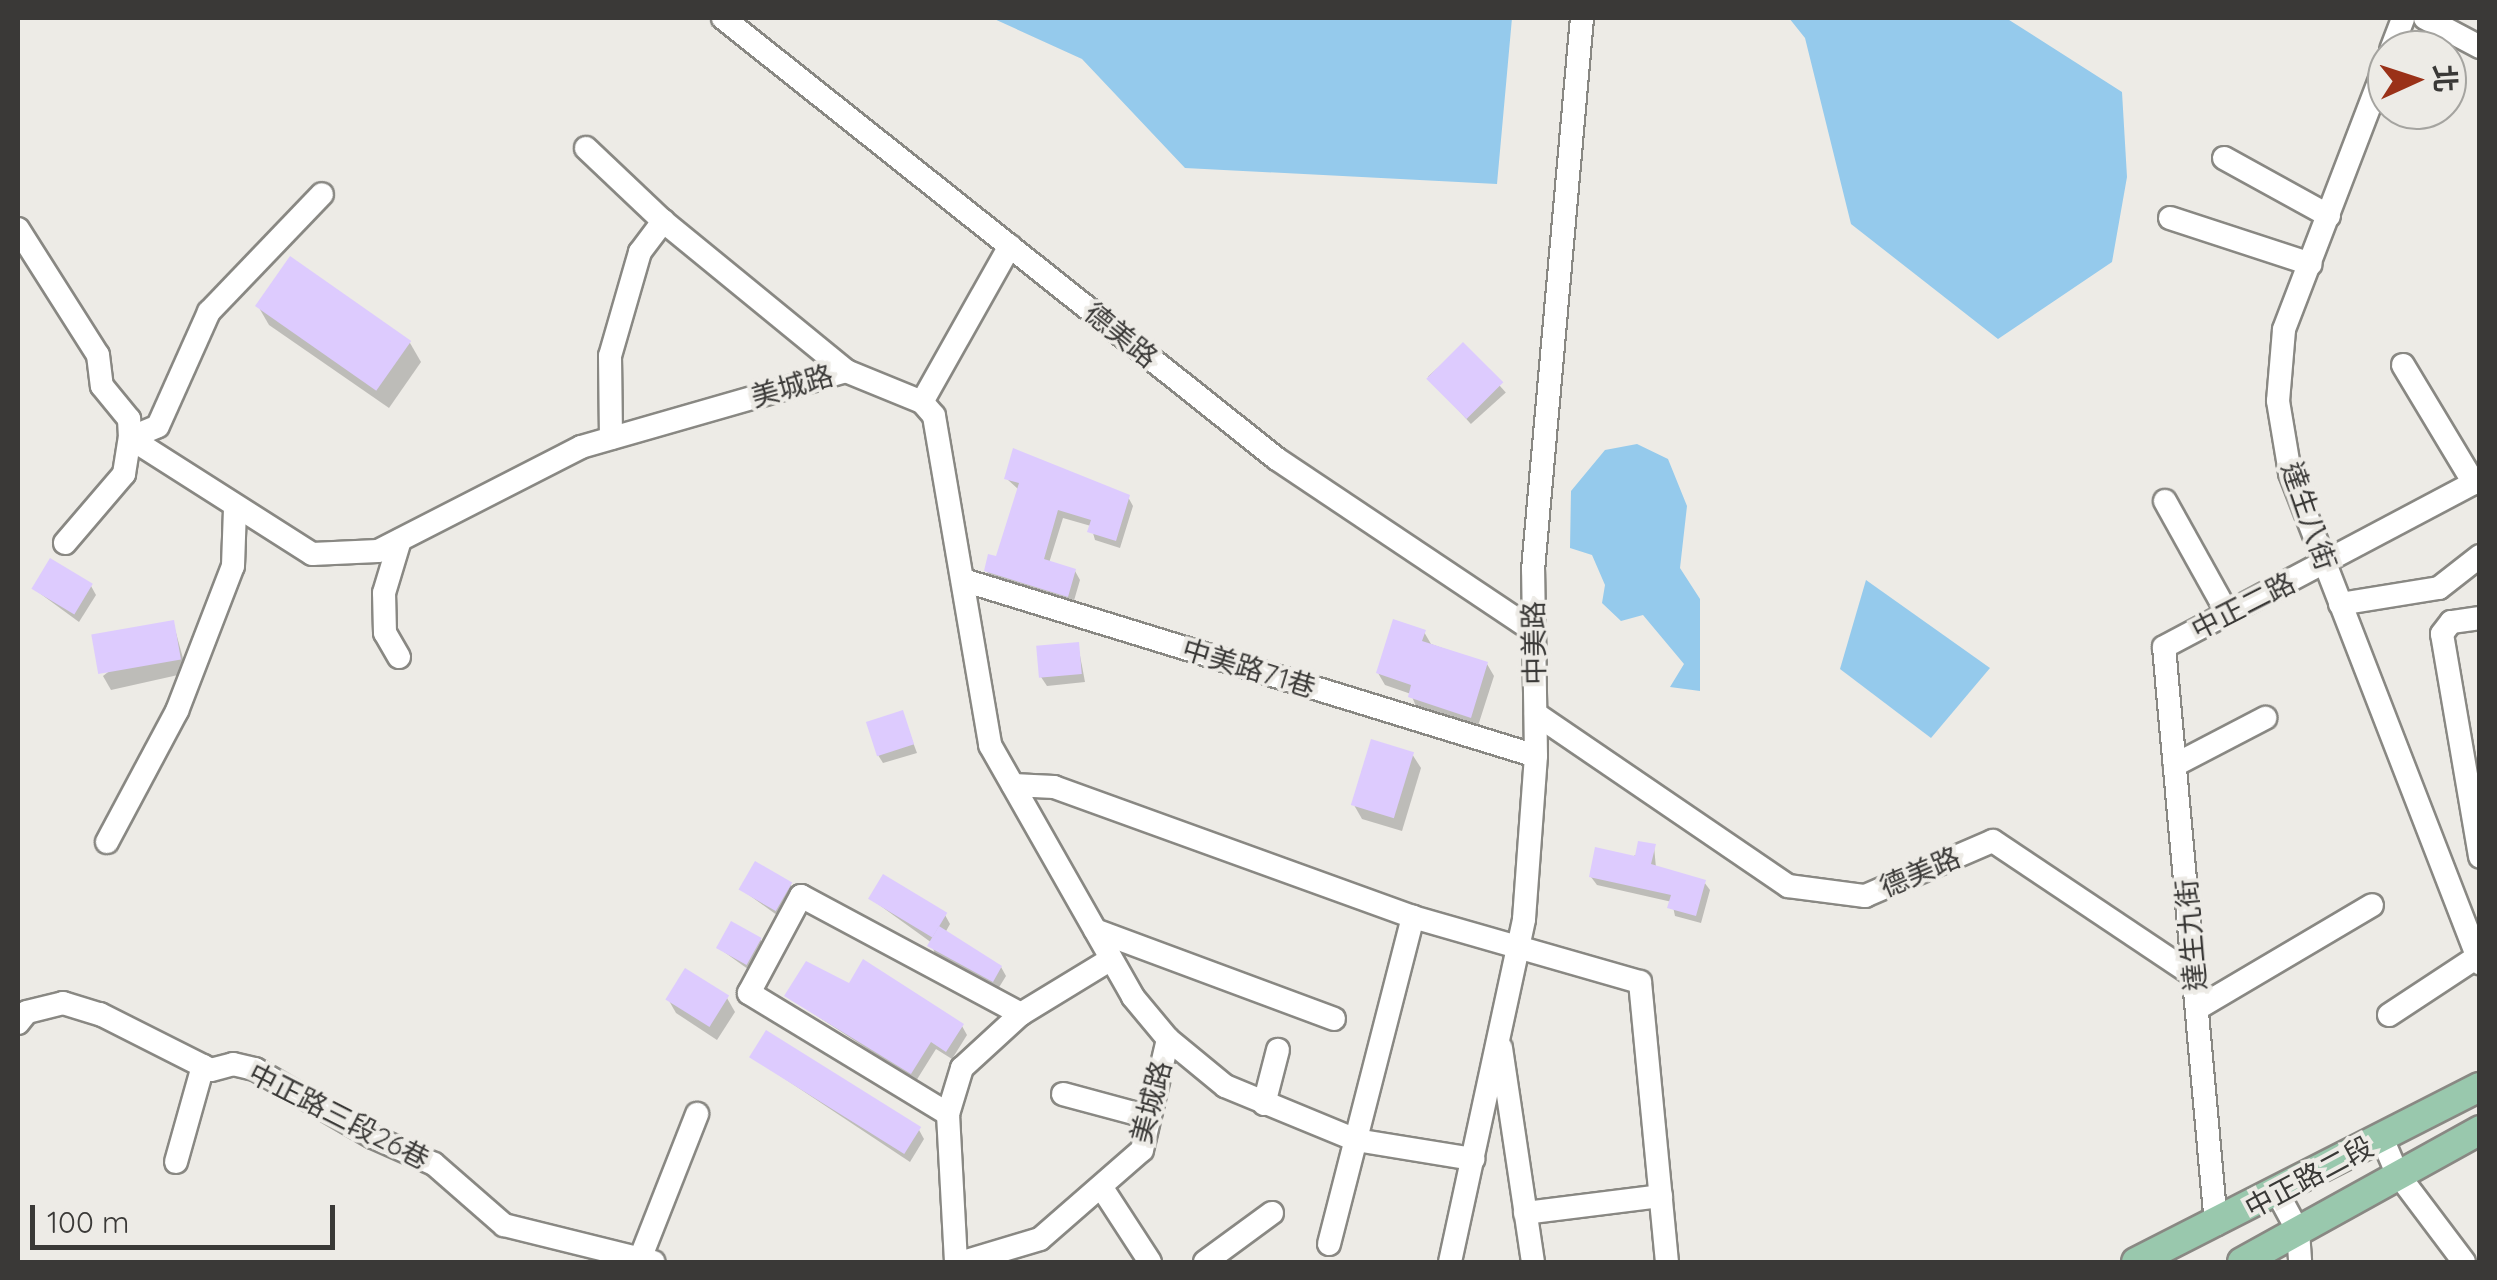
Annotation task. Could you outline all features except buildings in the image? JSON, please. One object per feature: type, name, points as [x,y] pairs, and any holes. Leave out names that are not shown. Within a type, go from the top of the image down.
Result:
[{"type":"main road","name":"中正路二段","points":[[2136,1262],[2278,1194],[2480,1088]]},
{"type":"main road","name":"中正路二段","points":[[2242,1262],[2480,1130]]},
{"type":"street","name":"德美路","points":[[723,18],[1277,459],[1534,630]]},
{"type":"street","name":"中美路","points":[[1450,1262],[1518,949],[1536,756],[1534,550],[1582,18]]},
{"type":"street","points":[[2425,18],[2480,47]]},
{"type":"street","name":"達生八街","points":[[2367,114],[2284,330],[2278,401],[2290,473],[2478,960]]},
{"type":"street","points":[[586,148],[663,221],[846,371]]},
{"type":"street","points":[[2224,158],[2329,216]]},
{"type":"street","points":[[130,438],[158,426],[210,312],[228,287],[266,246],[301,222],[322,194]]},
{"type":"street","points":[[2170,218],[2312,264]]},
{"type":"street","points":[[611,438],[610,356],[640,252],[663,221]]},
{"type":"street","points":[[18,229],[98,355],[102,386],[129,419],[124,474],[65,543]]},
{"type":"street","points":[[922,402],[1010,246]]},
{"type":"street","points":[[2403,365],[2477,481]]},
{"type":"street","name":"美城路","points":[[130,438],[235,509],[312,554],[378,551],[581,446],[846,371],[922,402],[934,416],[990,744],[1111,959],[1168,1039],[1142,1150],[1040,1239],[960,1262]]},
{"type":"street","name":"中正二路","points":[[2164,647],[2477,481]]},
{"type":"street","points":[[2165,502],[2228,614]]},
{"type":"street","points":[[107,842],[178,711],[233,566],[235,509]]},
{"type":"street","points":[[399,657],[385,632],[384,593],[400,540]]},
{"type":"street","points":[[2340,604],[2439,588],[2480,556]]},
{"type":"street","name":"中美路71巷","points":[[963,580],[1536,756]]},
{"type":"street","points":[[2480,618],[2451,622],[2442,634],[2480,858]]},
{"type":"street","name":"達生九街","points":[[2164,647],[2216,1224]]},
{"type":"street","name":"德美路","points":[[1536,714],[1788,886],[1865,896],[1993,841],[2196,976]]},
{"type":"street","points":[[2175,765],[2265,718]]},
{"type":"street","points":[[1013,785],[1054,786],[1413,917],[1640,982],[1667,1262]]},
{"type":"street","points":[[948,1114],[749,994],[802,896],[1021,1014]]},
{"type":"street","points":[[2198,1008],[2372,905]]},
{"type":"street","points":[[1329,1244],[1413,917]]},
{"type":"street","points":[[1095,930],[1334,1019]]},
{"type":"street","points":[[960,1262],[948,1114],[962,1068],[1021,1014],[1111,959]]},
{"type":"street","points":[[2389,1015],[2478,960]]},
{"type":"street","name":"中正路三段26巷","points":[[18,1023],[27,1012],[64,1004],[100,1014],[203,1066],[254,1069],[373,1137],[434,1164],[504,1224],[647,1261]]},
{"type":"street","points":[[1499,1035],[1533,1262]]},
{"type":"street","points":[[1168,1039],[1225,1086],[1264,1104],[1356,1140],[1473,1159]]},
{"type":"street","points":[[1264,1104],[1278,1050]]},
{"type":"street","points":[[176,1162],[203,1066]]},
{"type":"street","points":[[1062,1094],[1149,1117]]},
{"type":"street","points":[[647,1261],[697,1114]]},
{"type":"street","points":[[2382,1138],[2397,1173],[2464,1262]]},
{"type":"street","points":[[1102,1188],[1150,1262]]},
{"type":"street","points":[[2278,1194],[2298,1231],[2300,1262]]},
{"type":"street","points":[[1526,1214],[1660,1196]]},
{"type":"street","points":[[1205,1262],[1272,1213]]},
{"type":"water","points":[[992,18],[1512,18],[1497,184],[1185,168],[1082,59]]},
{"type":"water","points":[[1789,18],[2006,18],[2122,92],[2127,177],[2112,262],[1998,339],[1851,224],[1805,38]]},
{"type":"water","points":[[1637,444],[1668,459],[1687,506],[1680,568],[1700,599],[1700,691],[1670,687],[1684,664],[1643,615],[1621,621],[1602,603],[1605,585],[1592,555],[1570,548],[1571,491],[1605,450]]},
{"type":"water","points":[[1866,580],[1990,668],[1931,738],[1840,669]]}]
